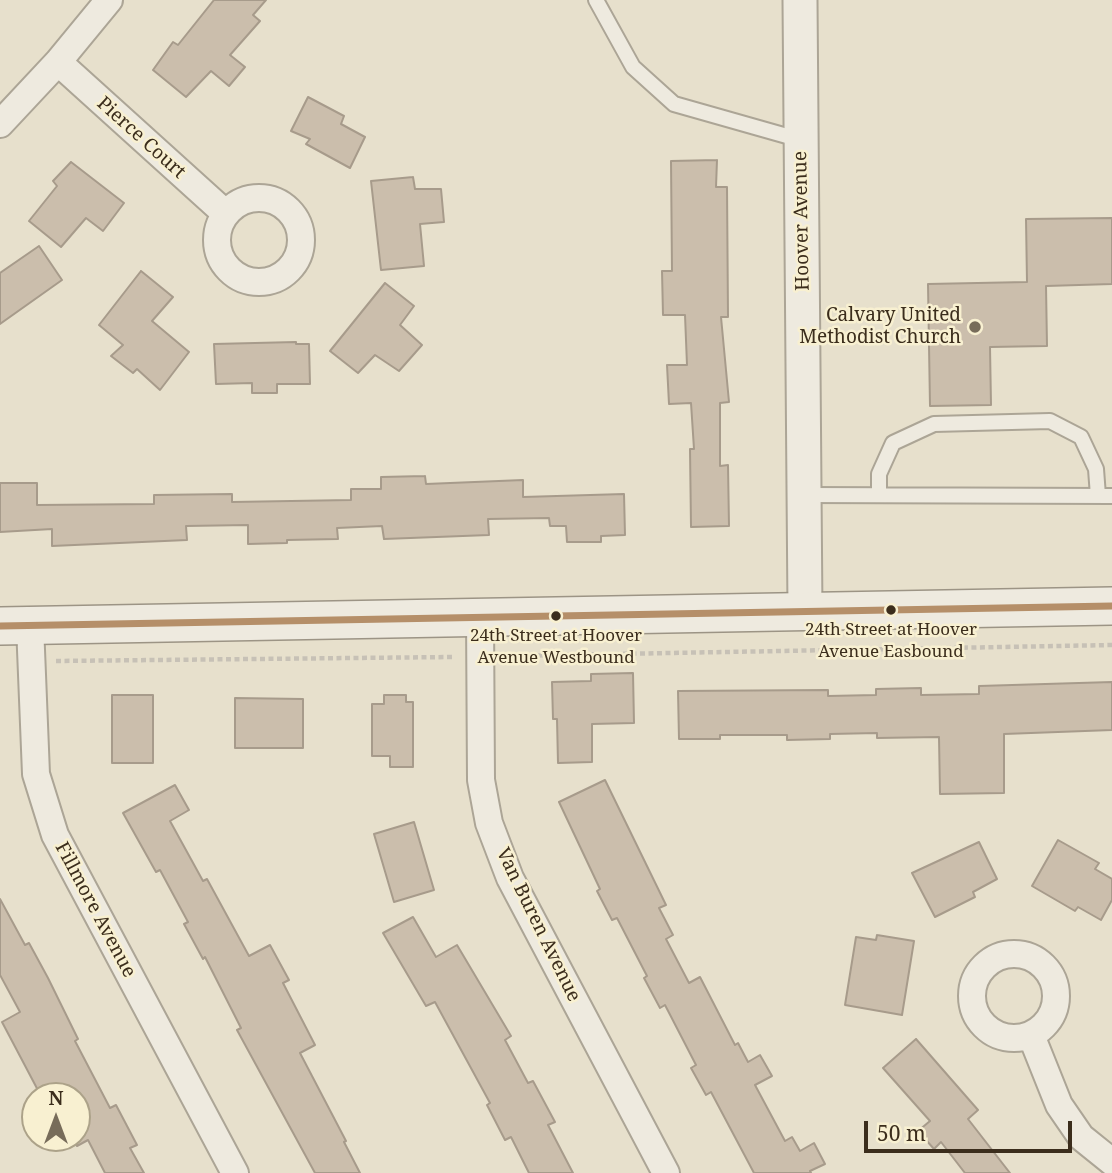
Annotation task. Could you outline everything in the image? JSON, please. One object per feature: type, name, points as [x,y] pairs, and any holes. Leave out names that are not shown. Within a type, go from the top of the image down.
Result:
[{"type":"main road","points":[[15,626],[1112,606]]},
{"type":"street","points":[[0,124],[58,62],[109,0]]},
{"type":"street","name":"Hoover Avenue","points":[[800,0],[806,610]]},
{"type":"street","name":"Pierce Court","points":[[58,62],[225,213]]},
{"type":"street","name":"Van Buren Avenue","points":[[480,617],[481,780],[489,823],[510,878],[666,1173]]},
{"type":"street","name":"Fillmore Avenue","points":[[15,626],[31,661],[36,774],[55,835],[235,1173]]},
{"type":"street","points":[[1031,1035],[1059,1105],[1080,1137],[1112,1162]]},
{"type":"lane","points":[[596,0],[633,66],[674,104],[801,140]]},
{"type":"lane","points":[[804,495],[1105,496],[1096,469],[1080,437],[1050,421],[934,424],[893,443],[879,474],[879,495]]},
{"type":"path","points":[[31,661],[1112,645]]},
{"type":"building","points":[[214,0],[266,0],[253,15],[260,21],[230,55],[245,67],[229,86],[211,71],[186,97],[153,70],[173,42],[178,45]]},
{"type":"building","points":[[308,97],[344,116],[341,124],[365,137],[350,168],[306,144],[310,139],[291,131]]},
{"type":"building","points":[[717,160],[716,187],[727,187],[728,317],[721,317],[729,402],[720,403],[720,466],[728,465],[729,526],[691,527],[690,449],[694,449],[691,403],[669,404],[667,365],[687,365],[685,315],[663,315],[662,271],[672,271],[671,161]]},
{"type":"building","points":[[71,162],[124,203],[103,231],[86,218],[61,247],[29,221],[57,186],[53,181]]},
{"type":"building","points":[[413,177],[415,189],[441,189],[444,222],[420,224],[424,266],[381,270],[371,181]]},
{"type":"building","points":[[1112,218],[1112,284],[1046,286],[1047,346],[990,347],[991,405],[930,406],[928,284],[1027,282],[1026,219]]},
{"type":"building","points":[[39,246],[62,280],[0,324],[0,273]]},
{"type":"building","points":[[141,271],[173,297],[152,321],[189,352],[160,390],[137,369],[133,373],[111,356],[123,345],[99,325]]},
{"type":"building","points":[[385,283],[414,306],[400,325],[422,345],[399,371],[375,355],[358,373],[330,351]]},
{"type":"building","points":[[214,344],[309,344],[310,384],[277,384],[277,393],[252,393],[252,383],[216,384]]},
{"type":"building","points":[[425,476],[426,484],[523,480],[523,497],[624,494],[625,535],[601,536],[601,542],[567,542],[566,526],[550,526],[549,518],[488,519],[489,535],[384,539],[382,526],[337,528],[338,539],[248,544],[248,525],[186,526],[187,540],[52,546],[52,529],[0,532],[0,483],[37,483],[37,505],[154,504],[154,495],[232,494],[232,502],[351,500],[351,489],[381,489],[381,477]]},
{"type":"building","points":[[633,673],[634,723],[592,724],[592,762],[558,763],[557,719],[553,719],[552,682],[591,681],[591,674]]},
{"type":"building","points":[[1112,682],[1112,730],[1004,734],[1004,793],[940,794],[939,737],[877,738],[877,733],[830,734],[830,739],[787,740],[787,735],[720,735],[720,739],[679,739],[678,691],[828,690],[828,696],[876,695],[876,689],[921,688],[921,695],[979,694],[979,686]]},
{"type":"building","points":[[112,695],[153,695],[153,763],[112,763]]},
{"type":"building","points":[[384,695],[406,695],[406,702],[413,702],[413,767],[390,767],[390,756],[372,756],[372,704],[384,704]]},
{"type":"building","points":[[235,698],[303,699],[303,748],[235,748]]},
{"type":"building","points":[[605,780],[666,905],[659,908],[673,935],[666,939],[689,983],[700,977],[735,1045],[738,1043],[748,1062],[760,1055],[772,1076],[755,1085],[785,1141],[792,1137],[800,1151],[814,1143],[825,1164],[810,1171],[811,1173],[754,1173],[711,1092],[706,1095],[691,1068],[696,1065],[665,1005],[660,1008],[617,918],[612,920],[559,802]]},
{"type":"building","points":[[175,785],[189,810],[170,821],[203,881],[207,879],[249,956],[270,945],[289,980],[283,983],[315,1045],[300,1053],[360,1173],[315,1173],[237,1030],[241,1028],[205,957],[203,959],[184,924],[188,922],[160,870],[156,872],[123,813]]},
{"type":"building","points":[[414,822],[434,890],[394,902],[374,834]]},
{"type":"building","points":[[1058,840],[1099,863],[1095,869],[1112,879],[1112,900],[1101,920],[1078,907],[1075,911],[1032,886]]},
{"type":"building","points":[[979,842],[997,879],[973,892],[975,897],[935,917],[912,873]]},
{"type":"building","points":[[0,899],[25,945],[29,943],[48,978],[78,1039],[75,1041],[110,1108],[116,1105],[137,1145],[130,1148],[144,1173],[105,1173],[91,1146],[91,1082],[34,1082],[2,1022],[20,1012],[0,975]]},
{"type":"building","points":[[413,917],[436,957],[457,945],[511,1036],[505,1040],[528,1083],[533,1081],[555,1122],[548,1125],[573,1173],[529,1173],[511,1137],[505,1140],[487,1105],[490,1103],[435,1002],[426,1006],[383,933]]},
{"type":"building","points":[[877,935],[914,941],[902,1015],[845,1005],[856,937],[876,940]]},
{"type":"building","points":[[916,1039],[978,1110],[968,1119],[1010,1173],[965,1173],[941,1142],[934,1149],[918,1131],[930,1121],[883,1068]]},
{"type":"transit line","points":[[0,626],[1112,606]]},
{"type":"place","name":"Calvary United Methodist Church","points":[[975,327]]},
{"type":"place","name":"24th Street at Hoover Avenue Easbound","points":[[891,610]]},
{"type":"place","name":"24th Street at Hoover Avenue Westbound","points":[[556,616]]}]
